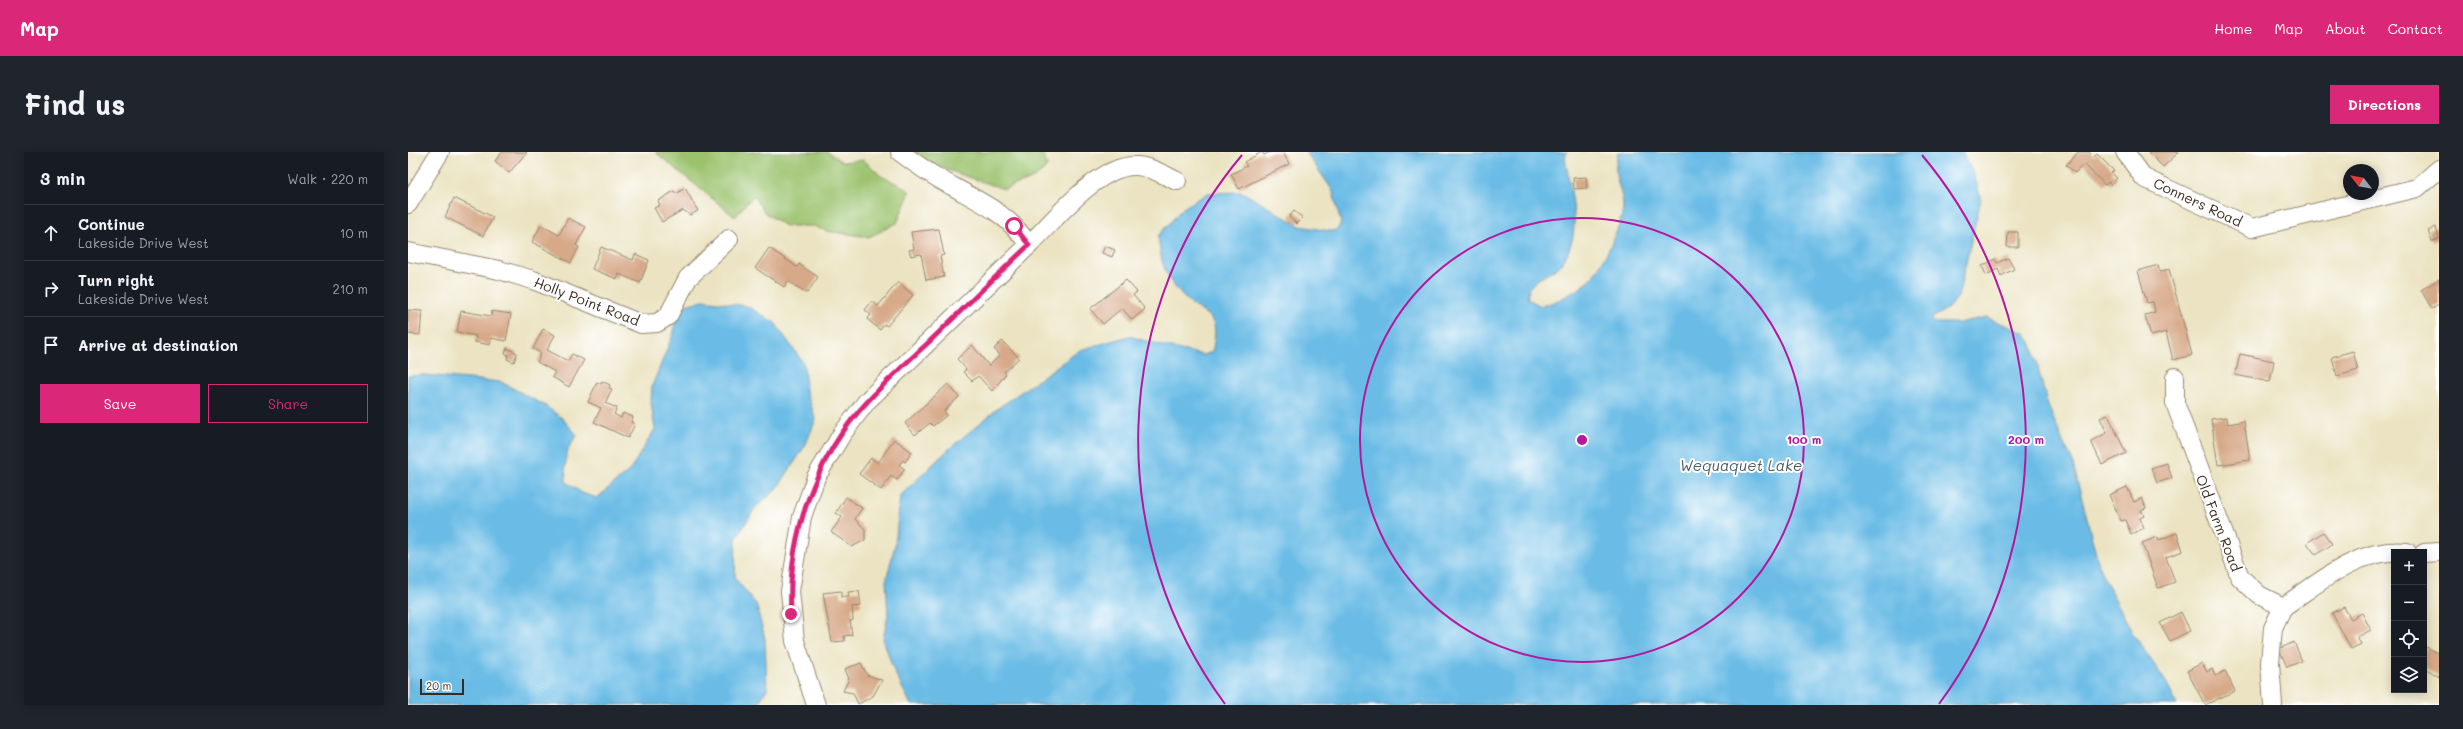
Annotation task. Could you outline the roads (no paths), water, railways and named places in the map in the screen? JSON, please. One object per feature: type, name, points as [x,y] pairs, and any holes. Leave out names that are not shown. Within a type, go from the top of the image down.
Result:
[{"type":"street","points":[[408,204],[440,152]]},
{"type":"street","points":[[900,152],[922,169],[997,211],[1014,226],[1029,245]]},
{"type":"street","name":"Conners Road","points":[[2125,152],[2144,178],[2252,228],[2417,188],[2439,169]]},
{"type":"street","points":[[816,705],[795,641],[790,591],[802,516],[816,477],[842,434],[867,401],[1029,245],[1105,175],[1125,167],[1136,166],[1148,168],[1177,181]]},
{"type":"street","name":"Holly Point Road","points":[[408,252],[499,270],[533,280],[641,324],[657,323],[668,316],[688,278],[729,239]]},
{"type":"street","name":"Old Farm Road","points":[[2175,377],[2175,403],[2240,577],[2259,595],[2283,607]]},
{"type":"street","points":[[2273,705],[2270,663],[2273,628],[2283,607],[2333,572],[2360,559],[2391,551]]},
{"type":"street","points":[[2427,553],[2439,552]]},
{"type":"water","name":"Wequaquet Lake","points":[[1306,152],[1567,152],[1565,157],[1574,214],[1573,237],[1570,247],[1561,264],[1534,282],[1530,287],[1528,299],[1541,306],[1565,297],[1587,283],[1610,248],[1623,209],[1616,171],[1618,152],[1962,152],[1974,175],[1981,199],[1958,297],[1948,308],[1931,319],[1936,323],[1959,323],[1986,317],[2025,333],[2032,344],[2047,403],[2072,460],[2100,570],[2132,632],[2166,682],[2177,705],[911,705],[894,671],[883,639],[888,615],[886,581],[895,545],[900,496],[949,449],[997,409],[1080,350],[1129,336],[1167,347],[1204,355],[1212,352],[1215,338],[1215,328],[1212,321],[1208,316],[1187,301],[1169,279],[1162,259],[1158,236],[1183,208],[1208,193],[1242,192],[1300,226],[1330,231],[1337,230],[1341,223],[1333,191]]},
{"type":"water","points":[[703,300],[747,306],[775,323],[804,364],[806,391],[816,419],[805,446],[777,489],[755,508],[736,539],[735,578],[756,604],[765,639],[767,689],[757,705],[408,705],[408,376],[424,375],[501,382],[544,405],[562,418],[577,435],[570,446],[566,457],[566,482],[582,493],[597,498],[630,470],[655,429],[651,403],[652,386],[674,332],[676,316],[682,306]]}]
